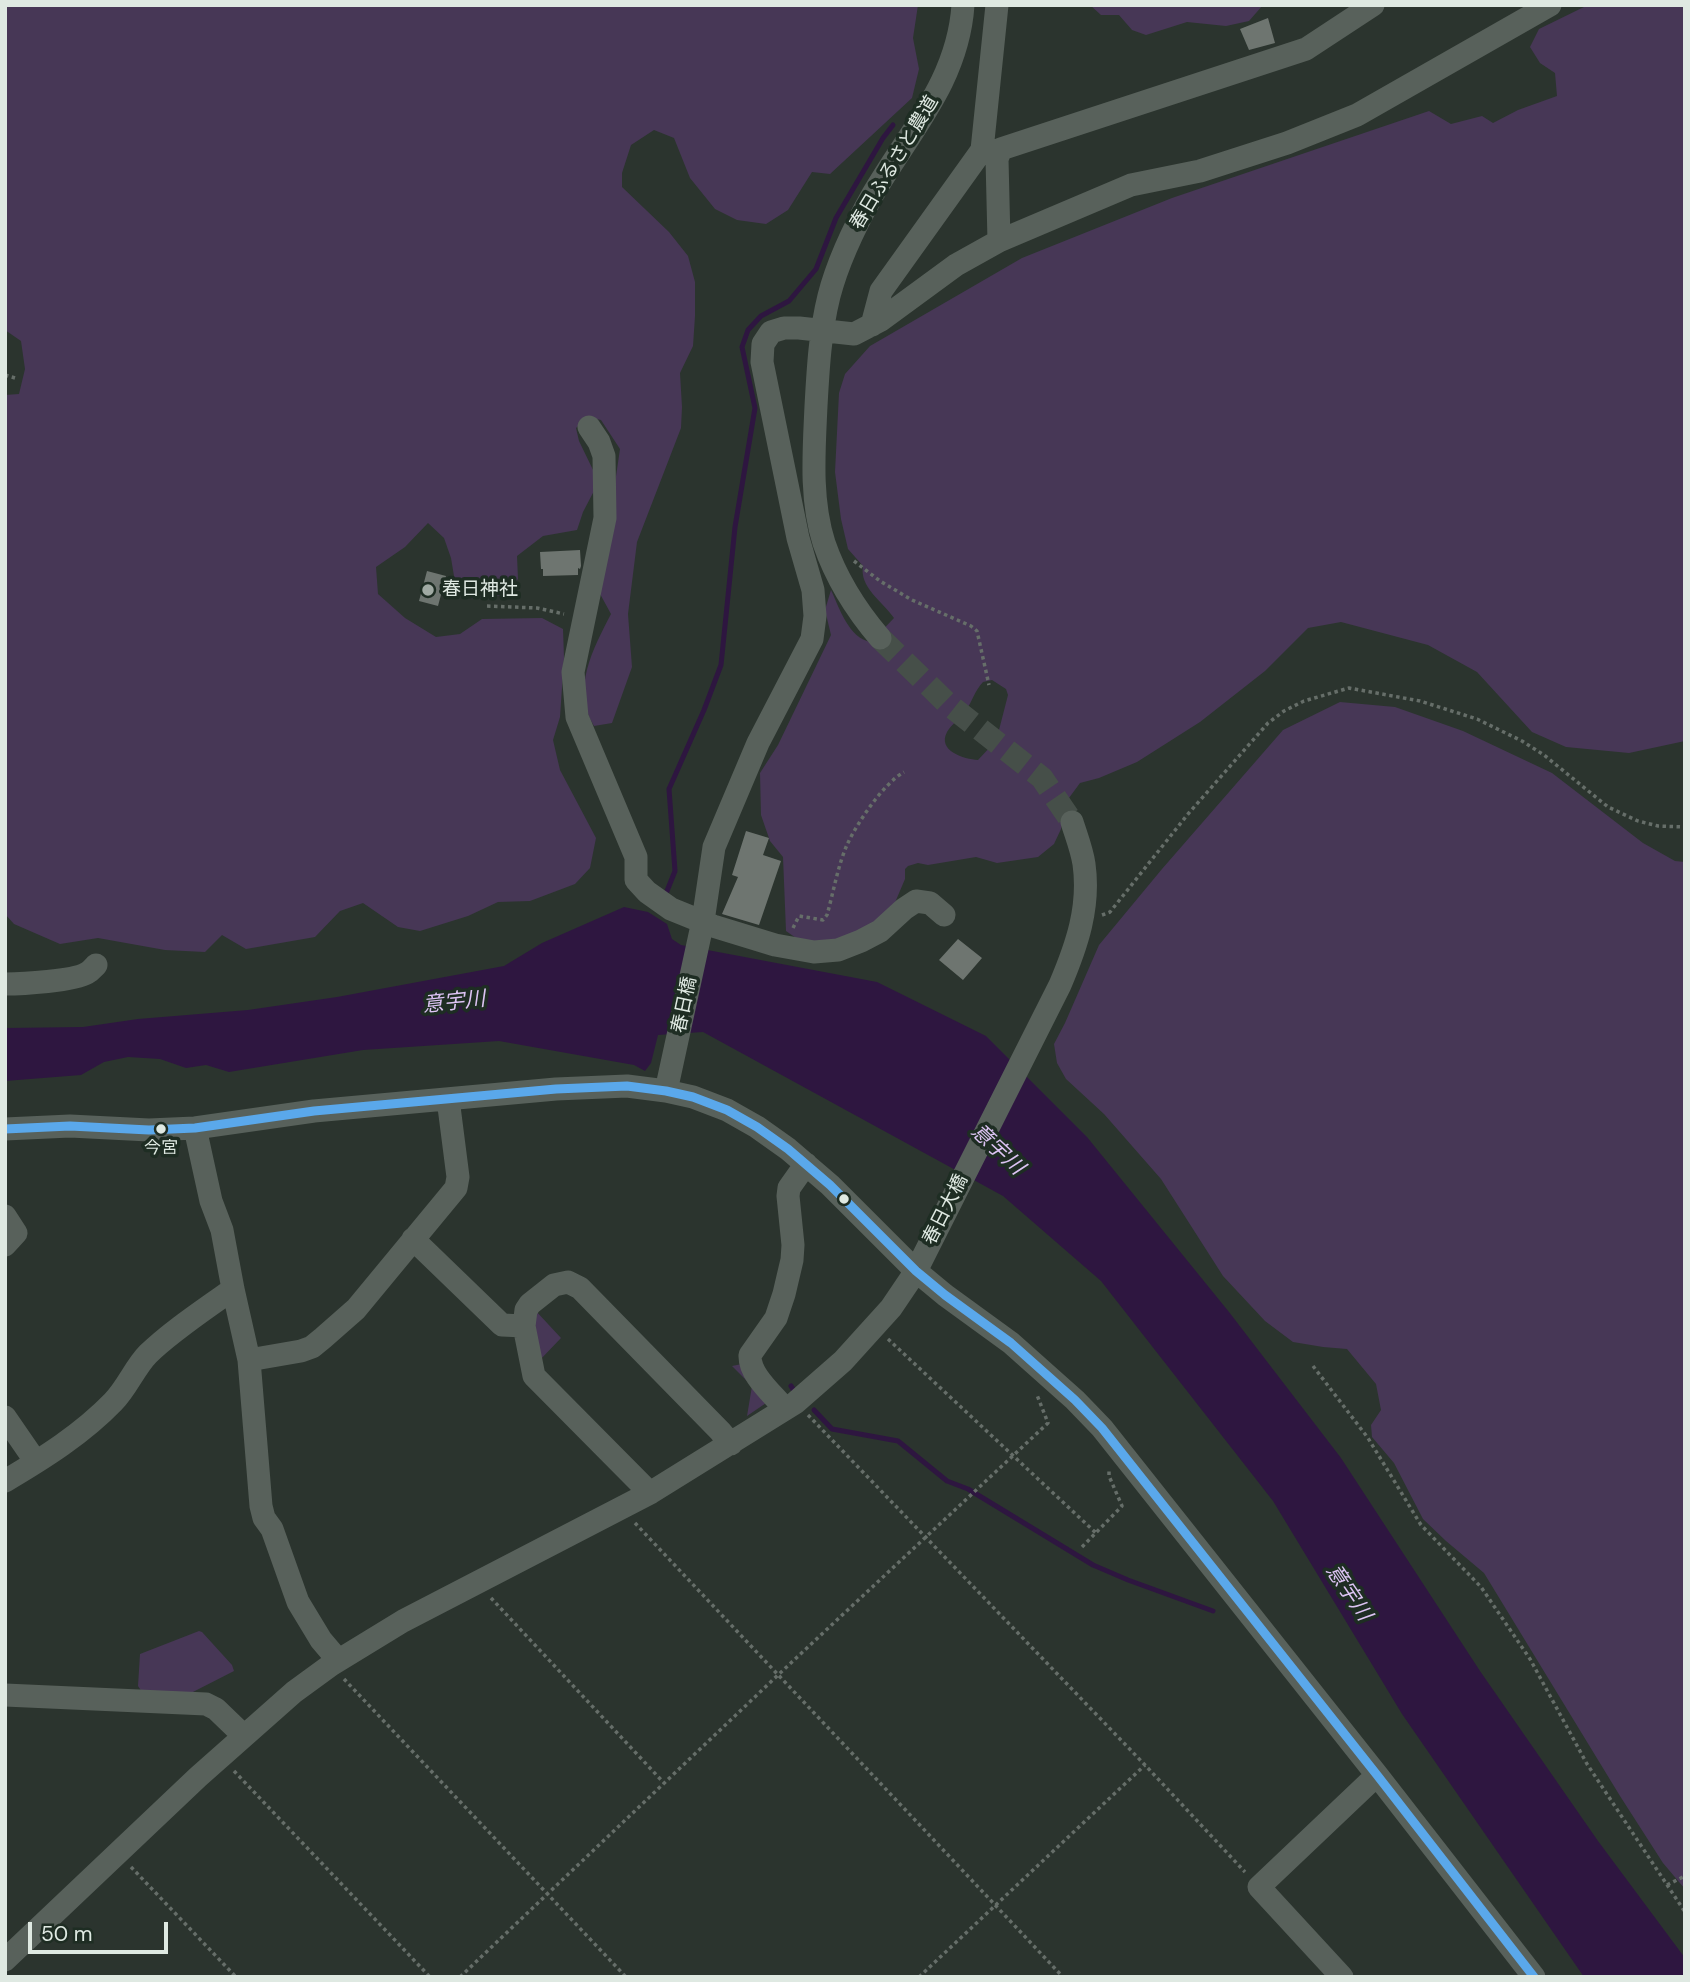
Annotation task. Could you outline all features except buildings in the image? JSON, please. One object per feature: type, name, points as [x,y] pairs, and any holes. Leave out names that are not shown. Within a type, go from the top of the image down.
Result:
[{"type":"street","name":"春日ふるさと農道","points":[[880,638],[853,602],[832,563],[818,515],[814,460],[819,360],[829,296],[849,242],[874,193],[932,103],[953,55],[962,18],[962,5]]},
{"type":"street","points":[[997,5],[991,152],[997,159],[999,241]]},
{"type":"street","points":[[872,325],[881,291],[991,152],[1306,49],[1373,5]]},
{"type":"street","points":[[824,332],[854,334],[872,325],[956,265],[999,241],[1131,185],[1200,171],[1287,143],[1357,115],[1526,11],[1550,5]]},
{"type":"street","name":"春日橋","points":[[668,1085],[714,847],[758,743],[812,639],[815,616],[813,590],[798,538],[762,362],[763,344],[771,332],[784,328],[824,332]]},
{"type":"street","points":[[589,427],[604,456],[605,518],[573,672],[577,717],[636,857],[636,880],[671,909],[701,925],[713,926],[775,945],[814,952],[838,950],[880,931],[916,901],[930,903],[944,915]]},
{"type":"street","points":[[1072,822],[1084,861],[1084,913]]},
{"type":"street","name":"春日大橋","points":[[5,1960],[220,1756],[295,1692],[335,1663],[403,1621],[650,1493],[790,1406],[832,1373],[891,1308],[919,1265],[1071,959],[1084,913]]},
{"type":"street","points":[[5,984],[68,978],[86,974],[96,965]]},
{"type":"street","points":[[5,1129],[70,1126],[149,1130],[195,1128],[314,1111],[555,1089],[627,1086],[668,1085],[727,1110],[757,1127],[807,1164],[919,1265],[945,1295],[1011,1343],[1075,1400],[1123,1454],[1534,1977]]},
{"type":"street","points":[[249,1360],[313,1347],[356,1308],[456,1188],[458,1177],[448,1099]]},
{"type":"street","points":[[195,1128],[211,1201],[222,1230],[249,1360],[264,1518],[272,1529],[298,1602],[335,1663]]},
{"type":"street","points":[[790,1406],[753,1370],[750,1360],[754,1348],[776,1318],[781,1306],[792,1260],[789,1188],[807,1164]]},
{"type":"street","points":[[5,1216],[16,1233],[5,1245]]},
{"type":"street","points":[[413,1239],[502,1325],[524,1326]]},
{"type":"street","points":[[650,1493],[534,1376],[524,1317],[530,1304],[554,1285],[568,1282],[575,1284],[731,1444]]},
{"type":"street","points":[[5,1481],[84,1429],[114,1401],[129,1383],[145,1356],[183,1324],[233,1289]]},
{"type":"street","points":[[5,1417],[36,1462]]},
{"type":"street","points":[[5,1695],[206,1704],[216,1709],[244,1735]]},
{"type":"street","points":[[1342,1977],[1259,1887],[1377,1775]]},
{"type":"path","points":[[5,375],[15,378]]},
{"type":"path","points":[[832,563],[852,559],[880,581],[912,600],[978,631],[989,685]]},
{"type":"path","points":[[487,606],[537,608],[584,618]]},
{"type":"path","points":[[1084,913],[1105,915],[1111,912],[1188,814],[1268,723],[1304,701],[1349,688],[1420,701],[1478,719],[1544,755],[1608,807],[1638,821],[1658,826],[1685,827]]},
{"type":"path","points":[[775,945],[793,930],[799,916],[823,920],[827,915],[846,845],[874,800],[893,778],[904,772]]},
{"type":"path","points":[[874,1326],[1096,1533]]},
{"type":"path","points":[[1313,1366],[1368,1438],[1421,1525],[1481,1587],[1530,1658],[1587,1764],[1685,1912]]},
{"type":"path","points":[[460,1977],[1048,1423],[1035,1390],[1048,1374]]},
{"type":"path","points":[[790,1406],[926,1537],[1259,1887]]},
{"type":"path","points":[[1082,1547],[1122,1506],[1108,1476],[1109,1470],[1123,1454]]},
{"type":"path","points":[[621,1509],[1063,1977]]},
{"type":"path","points":[[480,1580],[489,1596],[664,1783]]},
{"type":"path","points":[[335,1663],[626,1977]]},
{"type":"path","points":[[220,1756],[430,1977]]},
{"type":"path","points":[[919,1977],[1145,1765]]},
{"type":"path","points":[[118,1853],[236,1977]]},
{"type":"path","points":[[1667,1885],[1685,1876]]},
{"type":"shaded area","points":[[5,5],[918,5],[913,38],[919,69],[912,98],[830,174],[812,172],[788,210],[766,224],[737,220],[715,209],[690,178],[674,138],[654,130],[631,145],[622,173],[622,187],[669,232],[688,256],[695,282],[695,316],[693,346],[680,373],[681,428],[637,542],[628,614],[632,667],[612,723],[594,726],[584,698],[587,669],[611,614],[599,592],[620,449],[601,420],[587,417],[576,428],[579,441],[594,472],[595,489],[577,530],[543,536],[517,556],[518,579],[503,595],[472,599],[455,582],[444,538],[428,523],[405,547],[376,567],[378,594],[405,618],[436,637],[460,634],[482,619],[542,618],[563,629],[560,717],[553,740],[560,770],[596,838],[590,868],[575,884],[530,901],[498,902],[468,916],[420,931],[398,927],[363,903],[340,911],[315,937],[246,949],[222,935],[205,952],[165,950],[98,938],[60,944],[14,924],[5,914],[5,395],[19,394],[25,369],[21,341],[5,330]]},
{"type":"shaded area","points":[[1090,5],[1263,5],[1249,21],[1226,26],[1187,22],[1146,35],[1132,30],[1119,15],[1101,15]]},
{"type":"shaded area","points":[[1588,5],[1685,5],[1685,741],[1629,753],[1566,747],[1532,732],[1477,672],[1428,645],[1341,622],[1308,628],[1265,671],[1200,722],[1137,762],[1080,783],[1066,802],[1061,829],[1054,844],[1038,857],[997,863],[976,857],[928,865],[918,863],[905,869],[905,879],[891,912],[857,938],[809,947],[786,931],[783,857],[770,841],[761,815],[760,773],[778,745],[831,635],[825,610],[831,590],[851,629],[863,640],[871,642],[894,618],[868,587],[863,566],[848,549],[841,519],[835,472],[839,393],[845,374],[870,346],[1022,258],[1172,198],[1429,111],[1451,124],[1482,116],[1493,123],[1518,110],[1557,96],[1555,73],[1540,63],[1530,47],[1539,29]],"holes":[[[992,680],[1006,689],[1008,695],[999,730],[992,745],[978,760],[959,756],[949,749],[945,739],[947,732],[966,710],[983,682]]]},
{"type":"shaded area","points":[[1340,702],[1395,707],[1463,731],[1552,773],[1643,843],[1675,861],[1685,862],[1685,1889],[1663,1863],[1620,1796],[1484,1573],[1423,1519],[1394,1463],[1372,1437],[1371,1425],[1381,1410],[1376,1384],[1347,1349],[1293,1342],[1265,1321],[1223,1276],[1161,1179],[1104,1114],[1066,1079],[1057,1063],[1054,1044],[1099,945],[1283,730]]},
{"type":"shaded area","points":[[535,1310],[561,1338],[539,1361],[530,1319]]},
{"type":"shaded area","points":[[742,1364],[769,1401],[747,1416],[752,1386],[732,1366]]},
{"type":"shaded area","points":[[199,1631],[232,1665],[234,1671],[189,1694],[142,1692],[138,1686],[140,1654]]},
{"type":"water","name":"意宇川","points":[[624,907],[648,912],[667,924],[672,939],[681,945],[877,982],[986,1036],[1087,1137],[1229,1312],[1341,1458],[1480,1671],[1598,1841],[1685,1958],[1685,1977],[1584,1977],[1402,1714],[1273,1501],[1101,1281],[1003,1196],[703,1032],[658,1035],[651,1063],[645,1071],[634,1065],[499,1041],[363,1050],[229,1072],[206,1065],[186,1068],[160,1059],[128,1057],[104,1062],[81,1075],[5,1081],[5,1028],[83,1027],[138,1019],[248,1010],[337,997],[504,966],[542,943]]},
{"type":"waterway","points":[[667,891],[675,871],[669,789],[721,665],[735,527],[755,408],[742,347],[748,330],[761,316],[789,301],[816,269],[836,218],[893,125]]},
{"type":"waterway","points":[[814,1410],[832,1429],[898,1441],[947,1481],[968,1489],[1093,1565],[1213,1611]]},
{"type":"tunnel","points":[[880,638],[948,704],[1042,778],[1072,822]]},
{"type":"transit line","points":[[5,1129],[70,1126],[149,1130],[195,1128],[314,1111],[556,1089],[627,1086],[693,1097],[727,1110],[788,1149],[830,1185],[916,1271],[1011,1343],[1102,1428],[1534,1977]]},
{"type":"place","name":"春日神社","points":[[428,590]]},
{"type":"place","name":"今宮","points":[[161,1129]]}]
